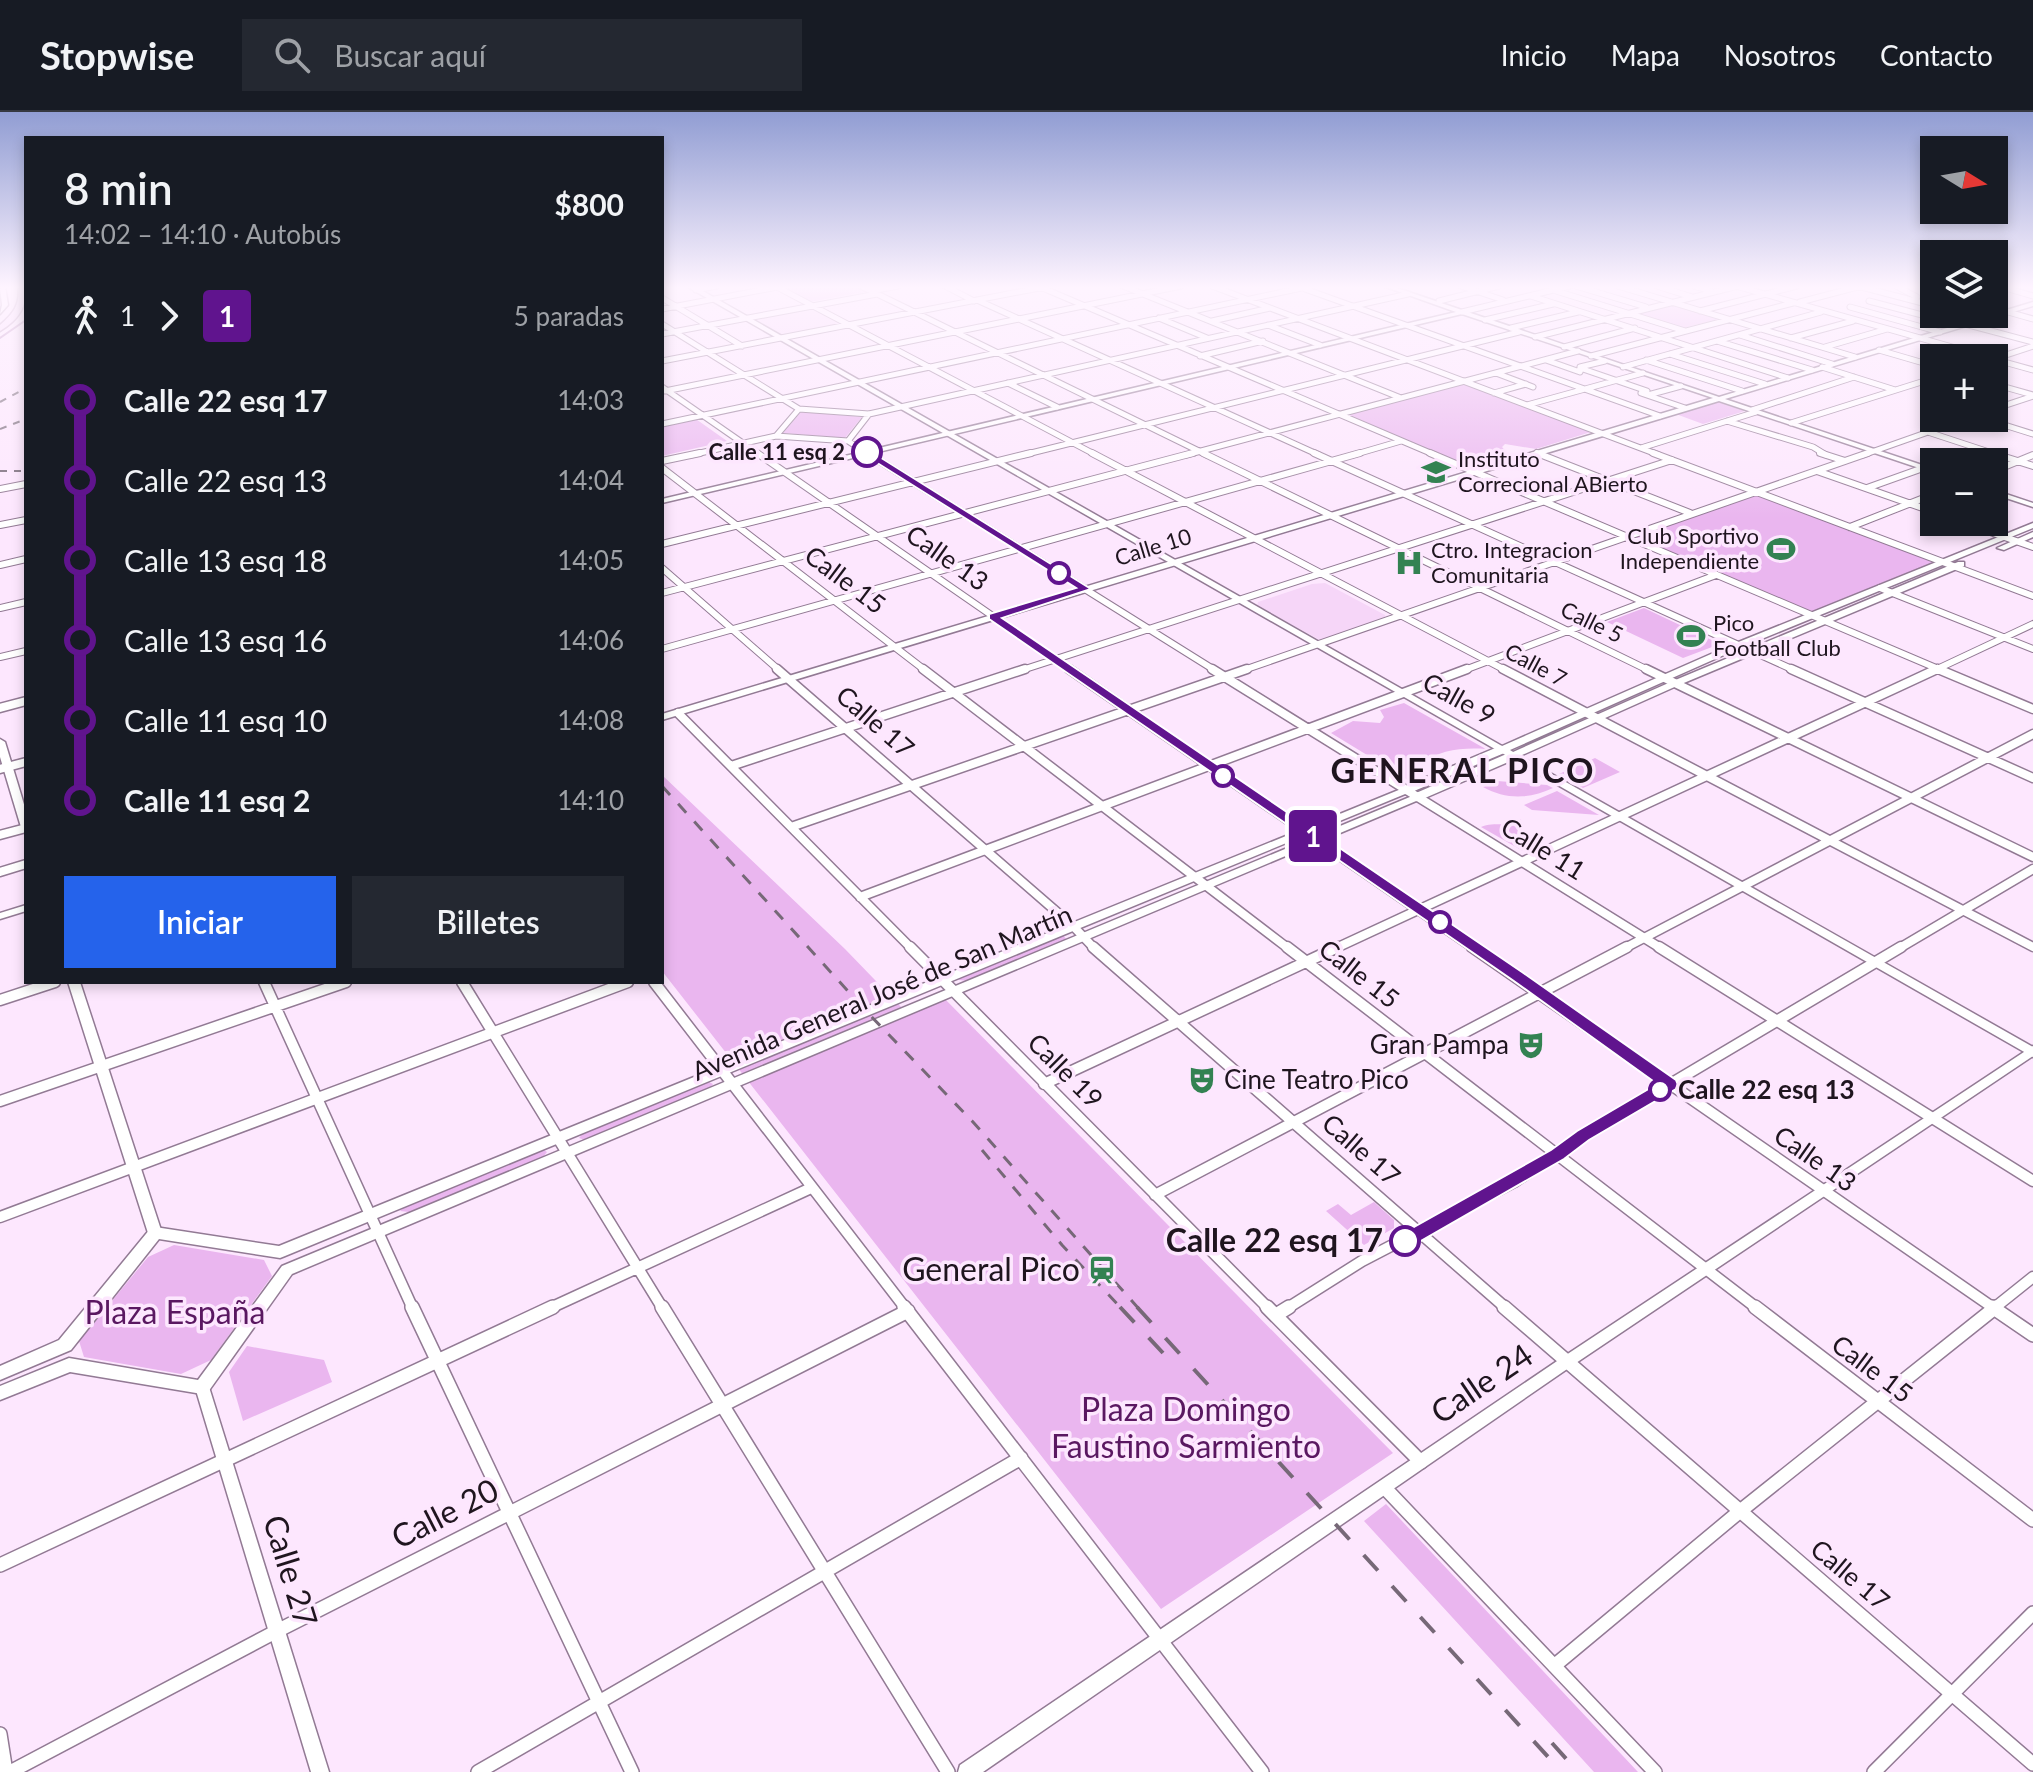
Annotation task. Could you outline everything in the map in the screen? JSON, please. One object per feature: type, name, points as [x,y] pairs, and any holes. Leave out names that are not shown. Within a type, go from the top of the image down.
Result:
[{"type":"main road","name":"Calle 9","points":[[823,363],[2032,1051]]},
{"type":"main road","name":"Avenida General José de San Martín","points":[[1506,753],[1597,718],[1739,645],[2033,525]]},
{"type":"main road","name":"Avenida General José de San Martín","points":[[1506,753],[1585,712],[1752,651],[2033,534]]},
{"type":"main road","name":"Avenida General José de San Martín","points":[[280,1252],[1303,832],[1412,793]]},
{"type":"main road","name":"Avenida General José de San Martín","points":[[287,1270],[1319,839],[1412,793]]},
{"type":"main road","points":[[0,1373],[65,1345],[155,1233],[280,1252],[287,1270],[202,1387],[69,1365],[0,1393]]},
{"type":"main road","points":[[65,1345],[69,1365]]},
{"type":"street","points":[[725,363],[799,409],[869,414],[1097,363]]},
{"type":"street","points":[[664,389],[800,363]]},
{"type":"street","name":"Calle 7","points":[[922,363],[2033,947]]},
{"type":"street","points":[[664,424],[946,363]]},
{"type":"street","name":"Calle 5","points":[[1020,363],[2033,857]]},
{"type":"street","points":[[1120,363],[2033,778]]},
{"type":"street","points":[[1219,363],[2033,709]]},
{"type":"street","points":[[664,501],[1243,363]]},
{"type":"street","points":[[1318,363],[1401,398]]},
{"type":"street","points":[[664,543],[1387,363]]},
{"type":"street","points":[[1417,363],[2033,596]]},
{"type":"street","points":[[1515,363],[1660,416]]},
{"type":"street","points":[[664,592],[1532,363]]},
{"type":"street","points":[[1558,363],[1617,381],[1685,408]]},
{"type":"street","points":[[1494,393],[1558,379],[1598,363]]},
{"type":"street","points":[[1612,363],[1920,467]]},
{"type":"street","points":[[1623,367],[1635,363]]},
{"type":"street","points":[[1657,363],[1742,391]]},
{"type":"street","points":[[1700,363],[1765,384]]},
{"type":"street","points":[[1744,363],[1788,378]]},
{"type":"street","points":[[1791,363],[1812,370]]},
{"type":"street","points":[[2010,363],[2033,370]]},
{"type":"street","name":"Calle 10","points":[[664,716],[1832,364]]},
{"type":"street","points":[[1822,367],[1895,390]]},
{"type":"street","points":[[1496,373],[1553,398]]},
{"type":"street","points":[[1527,405],[1643,373]]},
{"type":"street","points":[[1641,448],[1854,377]]},
{"type":"street","points":[[1791,423],[1920,382]]},
{"type":"street","points":[[1008,383],[1057,407]]},
{"type":"street","points":[[1616,400],[1681,386]]},
{"type":"street","points":[[2008,388],[2033,395]]},
{"type":"street","name":"Calle 13","points":[[664,389],[1303,832],[1319,839],[1541,992],[1669,1085],[2033,1335]]},
{"type":"street","points":[[2008,404],[2033,395]]},
{"type":"street","points":[[776,436],[799,409]]},
{"type":"street","points":[[664,461],[776,436],[848,441],[869,414]]},
{"type":"street","points":[[1727,421],[1813,447],[1818,452],[1845,461]]},
{"type":"street","points":[[2008,426],[2033,434]]},
{"type":"street","points":[[791,827],[909,783],[1928,432],[2033,466]]},
{"type":"street","name":"Calle 11","points":[[848,441],[2033,1181]]},
{"type":"street","points":[[664,648],[1401,441]]},
{"type":"street","points":[[1537,453],[1691,513]]},
{"type":"street","points":[[2008,465],[2033,455]]},
{"type":"street","points":[[731,766],[1672,460]]},
{"type":"street","points":[[1867,488],[1920,469]]},
{"type":"street","name":"Calle 15","points":[[664,470],[2033,1520]]},
{"type":"street","points":[[1817,471],[1920,507]]},
{"type":"street","points":[[0,489],[24,484]]},
{"type":"street","points":[[2008,497],[2033,505]]},
{"type":"street","points":[[1850,527],[1920,499]]},
{"type":"street","points":[[0,525],[24,520]]},
{"type":"street","points":[[2002,536],[2033,547]]},
{"type":"street","points":[[0,565],[24,559]]},
{"type":"street","name":"Calle 17","points":[[664,570],[1073,926],[1082,938],[1292,1123],[2033,1764]]},
{"type":"street","points":[[860,897],[1716,575]]},
{"type":"street","points":[[1880,588],[2033,649]]},
{"type":"street","points":[[0,608],[24,602]]},
{"type":"street","points":[[1044,1084],[2033,624]]},
{"type":"street","points":[[0,657],[24,651]]},
{"type":"street","points":[[0,708],[24,702]]},
{"type":"street","name":"Calle 19","points":[[678,713],[1421,1462]]},
{"type":"street","points":[[1155,1195],[1830,840],[2031,738]]},
{"type":"street","points":[[0,742],[4,768],[24,823]]},
{"type":"street","name":"Avenida General José de San Martín","points":[[1412,793],[1506,753]]},
{"type":"street","points":[[4,768],[24,763]]},
{"type":"street","points":[[0,835],[24,829]]},
{"type":"street","points":[[0,872],[24,865]]},
{"type":"street","points":[[1276,1315],[1390,1247],[1421,1233],[1557,1155],[1583,1136],[2033,869]]},
{"type":"street","points":[[0,916],[24,909]]},
{"type":"street","points":[[0,1000],[49,984]]},
{"type":"street","points":[[75,984],[155,1233]]},
{"type":"street","points":[[265,984],[319,1098],[369,1215],[632,1772]]},
{"type":"street","points":[[0,1101],[340,984]]},
{"type":"street","points":[[463,984],[948,1772]]},
{"type":"street","points":[[0,1217],[623,984]]},
{"type":"street","points":[[656,984],[1262,1772]]},
{"type":"street","name":"Calle 24","points":[[967,1772],[1568,1361],[2032,1051]]},
{"type":"street","points":[[0,1565],[224,1458],[811,1188]]},
{"type":"street","points":[[1554,1666],[1739,1512],[2033,1277]]},
{"type":"street","name":"Calle 20","points":[[8,1772],[277,1631],[908,1311]]},
{"type":"street","name":"Calle 27","points":[[202,1387],[320,1772]]},
{"type":"street","points":[[478,1772],[1021,1458]]},
{"type":"street","points":[[1384,1487],[1655,1772]]},
{"type":"street","points":[[1874,1772],[2033,1613]]},
{"type":"street","points":[[0,1734],[8,1772]]},
{"type":"shaded area","points":[[1325,583],[1385,617],[1320,640],[1257,606],[1258,602],[1312,584]]},
{"type":"green space","points":[[1464,384],[1591,432],[1536,449],[1505,444],[1502,447],[1507,456],[1464,459],[1466,462],[1461,464],[1350,416],[1351,413]]},
{"type":"green space","points":[[1715,401],[1745,411],[1703,424],[1673,413]]},
{"type":"green space","points":[[801,412],[862,417],[845,438],[783,433]]},
{"type":"green space","points":[[693,417],[727,441],[664,456],[664,423]]},
{"type":"green space","name":"Club Sportivo Independiente","points":[[1755,493],[1934,562],[1811,612],[1631,536]]},
{"type":"green space","points":[[1644,608],[1720,644],[1683,658],[1607,622]]},
{"type":"green space","points":[[1404,703],[1485,749],[1463,749],[1431,757],[1408,780],[1331,733],[1353,721],[1380,723],[1384,717],[1380,710]]},
{"type":"green space","points":[[1595,758],[1620,772],[1583,788],[1559,774]]},
{"type":"green space","name":"Plaza Domingo Faustino Sarmiento","points":[[664,777],[845,949],[904,1010],[941,995],[1393,1453],[1161,1609],[664,974]]},
{"type":"green space","points":[[1497,781],[1553,788],[1518,796],[1500,794],[1483,787]]},
{"type":"green space","points":[[1557,791],[1599,815],[1532,810],[1524,805]]},
{"type":"green space","points":[[1521,819],[1523,851],[1481,827],[1512,823]]},
{"type":"green space","points":[[1063,935],[1066,939],[1063,941],[968,981],[959,980],[962,976]]},
{"type":"green space","points":[[707,1081],[713,1084],[709,1089],[585,1140],[579,1138],[584,1132]]},
{"type":"green space","points":[[542,1149],[547,1152],[543,1157],[409,1212],[400,1211],[406,1205]]},
{"type":"green space","points":[[1374,1202],[1394,1220],[1394,1228],[1364,1245],[1326,1211],[1338,1204],[1351,1215]]},
{"type":"green space","name":"Plaza España","points":[[174,1245],[264,1260],[272,1276],[211,1360],[181,1374],[84,1357],[79,1341],[148,1257]]},
{"type":"green space","points":[[247,1346],[324,1360],[332,1382],[243,1421],[229,1372]]},
{"type":"green space","points":[[1386,1504],[1638,1772],[1594,1772],[1364,1521]]},
{"type":"railway","points":[[0,402],[24,389]]},
{"type":"railway","points":[[0,429],[24,420]]},
{"type":"railway","points":[[0,471],[24,471]]},
{"type":"railway","points":[[664,788],[866,1011],[973,1122],[1139,1309]]},
{"type":"railway","points":[[982,1150],[1062,1245],[1122,1309]]},
{"type":"railway","points":[[1120,1307],[1163,1353]]},
{"type":"railway","points":[[1137,1307],[1562,1772]]},
{"type":"railway","points":[[1552,1743],[1578,1772]]},
{"type":"bus line","name":"1","points":[[867,452],[1085,589],[993,617],[1548,997],[1563,1011],[1669,1085],[1557,1155],[1405,1241]]},
{"type":"place","name":"Calle 11 esq 2","points":[[867,452]]},
{"type":"place","name":"Instituto Correcional ABierto","points":[[1436,472]]},
{"type":"place","name":"Club Sportivo Independiente","points":[[1781,549]]},
{"type":"place","name":"Ctro. Integracion Comunitaria","points":[[1409,563]]},
{"type":"place","name":"Pico Football Club","points":[[1691,636]]},
{"type":"place","name":"Gran Pampa","points":[[1531,1045]]},
{"type":"place","name":"Cine Teatro Pico","points":[[1202,1080]]},
{"type":"place","name":"Calle 22 esq 13","points":[[1660,1090]]},
{"type":"place","name":"Calle 22 esq 17","points":[[1405,1241]]},
{"type":"place","name":"General Pico","points":[[1102,1270]]},
{"type":"district","name":"GENERAL PICO","points":[[1463,771]]}]
